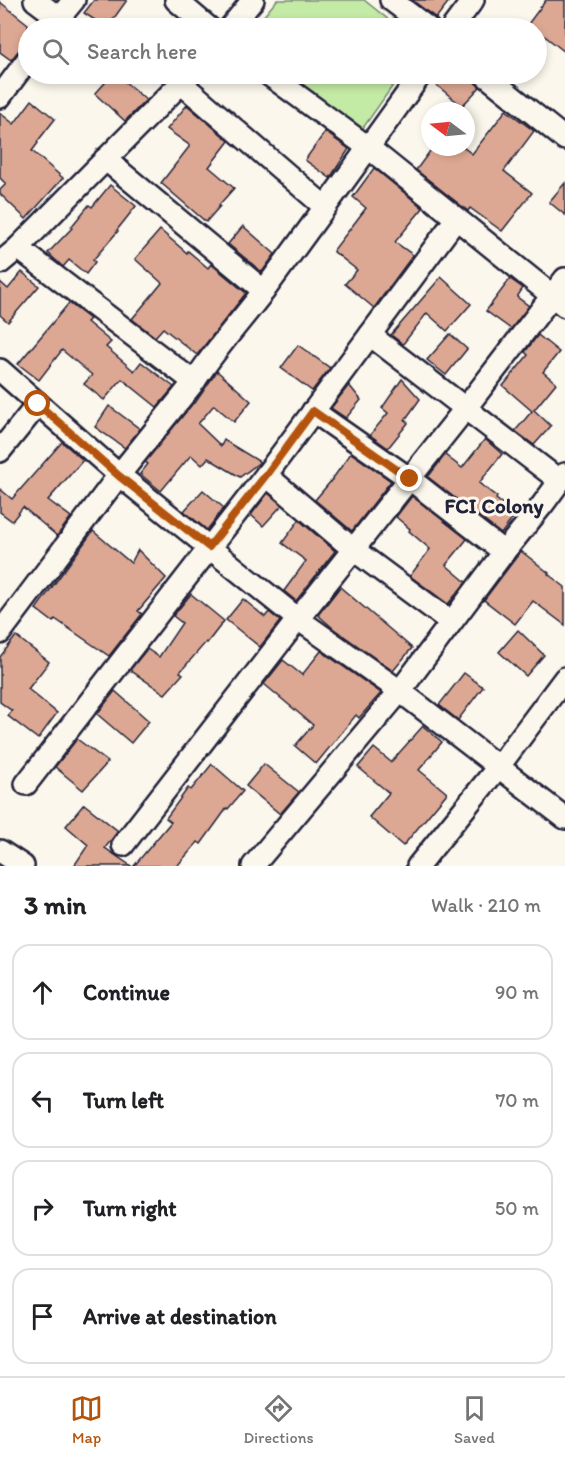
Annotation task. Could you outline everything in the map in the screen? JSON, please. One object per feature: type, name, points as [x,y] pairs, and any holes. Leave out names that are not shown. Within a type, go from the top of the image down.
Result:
[{"type":"street","points":[[34,0],[50,18]]},
{"type":"street","points":[[59,18],[74,0]]},
{"type":"street","points":[[176,0],[197,18]]},
{"type":"street","points":[[238,18],[253,0]]},
{"type":"street","points":[[391,0],[415,18]]},
{"type":"street","points":[[460,18],[473,0]]},
{"type":"street","points":[[0,97],[18,73]]},
{"type":"street","points":[[0,263],[18,248],[180,84]]},
{"type":"street","points":[[192,84],[325,207]]},
{"type":"street","points":[[282,84],[369,148],[559,301]]},
{"type":"street","points":[[0,633],[264,291],[414,84]]},
{"type":"street","points":[[496,84],[565,139]]},
{"type":"street","points":[[105,159],[264,291]]},
{"type":"street","points":[[26,784],[266,475],[456,219]]},
{"type":"street","points":[[18,248],[194,382]]},
{"type":"street","points":[[123,845],[465,409],[559,301],[565,279]]},
{"type":"street","points":[[253,866],[400,691],[562,478],[465,409],[370,335]]},
{"type":"street","points":[[0,370],[119,476],[298,619],[400,691],[565,818]]},
{"type":"street","points":[[0,451],[38,404]]},
{"type":"street","points":[[313,411],[410,479],[504,552]]},
{"type":"street","points":[[266,475],[354,550],[451,622]]},
{"type":"street","points":[[420,865],[565,678]]},
{"type":"street","points":[[0,851],[23,866]]},
{"type":"green space","points":[[277,0],[364,0],[386,18],[262,18]]},
{"type":"green space","points":[[301,84],[394,84],[363,128],[352,126]]},
{"type":"building","points":[[94,0],[127,0],[114,18],[92,18],[84,13]]},
{"type":"building","points":[[412,0],[450,0],[436,18]]},
{"type":"building","points":[[546,0],[565,0],[565,52],[547,38],[547,18],[532,18]]},
{"type":"building","points":[[0,2],[20,18],[18,18],[18,51],[11,60],[0,52]]},
{"type":"building","points":[[104,84],[128,84],[146,100],[125,121],[95,94]]},
{"type":"building","points":[[435,84],[477,84],[480,87],[466,102],[457,102]]},
{"type":"building","points":[[32,100],[55,119],[32,151],[63,178],[26,219],[0,194],[0,190],[6,184],[0,178],[0,113],[14,124]]},
{"type":"building","points":[[187,105],[229,141],[209,167],[234,188],[206,222],[161,183],[189,147],[167,129]]},
{"type":"building","points":[[506,110],[534,131],[504,171],[532,193],[502,231],[470,208],[468,211],[416,170],[426,156],[475,156],[475,150]]},
{"type":"building","points":[[325,132],[349,149],[330,178],[305,160]]},
{"type":"building","points":[[374,168],[423,208],[395,242],[413,255],[374,308],[345,284],[357,270],[333,251],[366,208],[353,197]]},
{"type":"building","points":[[565,183],[565,215],[549,202]]},
{"type":"building","points":[[110,185],[136,206],[93,260],[95,262],[86,274],[69,260],[63,267],[48,253],[72,228],[89,205],[92,207]]},
{"type":"building","points":[[243,226],[275,254],[262,272],[228,244]]},
{"type":"building","points":[[160,230],[208,268],[211,264],[246,293],[197,355],[163,328],[155,337],[132,319],[162,283],[135,259]]},
{"type":"building","points":[[22,272],[39,286],[8,322],[0,315],[0,282],[8,289]]},
{"type":"building","points":[[441,277],[471,304],[447,331],[427,313],[403,344],[391,335]]},
{"type":"building","points":[[510,279],[523,288],[517,297],[529,306],[511,329],[486,311]]},
{"type":"building","points":[[69,303],[90,319],[87,322],[111,342],[106,347],[134,371],[141,362],[174,387],[157,407],[122,379],[104,400],[84,384],[92,375],[62,350],[39,380],[18,364]]},
{"type":"building","points":[[450,334],[467,349],[446,375],[427,360]]},
{"type":"building","points":[[538,335],[559,352],[543,372],[556,383],[534,410],[551,426],[534,445],[515,431],[532,411],[503,386],[528,355],[525,352]]},
{"type":"building","points":[[298,345],[330,368],[312,391],[281,368]]},
{"type":"building","points":[[217,371],[251,401],[234,422],[214,405],[198,424],[221,446],[224,440],[260,462],[240,477],[208,458],[202,465],[191,455],[161,491],[140,474],[148,464],[145,462],[195,403]]},
{"type":"building","points":[[402,379],[420,399],[405,420],[408,423],[388,448],[370,435],[388,413],[382,408]]},
{"type":"building","points":[[349,385],[361,400],[346,418],[331,408]]},
{"type":"building","points":[[109,406],[140,429],[125,448],[95,427]]},
{"type":"building","points":[[485,439],[502,454],[479,483],[516,514],[501,534],[428,477],[445,455],[462,468]]},
{"type":"building","points":[[62,442],[83,460],[48,500],[71,517],[57,536],[23,507],[12,521],[0,512],[0,489],[12,499]]},
{"type":"building","points":[[351,453],[391,481],[352,531],[315,500]]},
{"type":"building","points":[[203,490],[224,508],[207,530],[184,511]]},
{"type":"building","points":[[268,493],[282,505],[263,526],[251,515]]},
{"type":"building","points":[[412,496],[467,539],[446,565],[466,582],[448,604],[410,576],[430,549],[396,517]]},
{"type":"building","points":[[299,520],[335,551],[296,601],[284,591],[306,561],[282,543]]},
{"type":"building","points":[[93,531],[131,563],[138,550],[166,578],[138,611],[142,614],[109,656],[55,619],[53,622],[36,609]]},
{"type":"building","points":[[521,551],[565,587],[565,625],[533,601],[515,624],[484,600]]},
{"type":"building","points":[[340,587],[412,648],[393,671],[318,615]]},
{"type":"building","points":[[191,594],[224,621],[180,672],[183,674],[165,694],[130,670],[147,649],[159,657],[182,623],[173,616]]},
{"type":"building","points":[[243,599],[265,617],[269,612],[280,621],[260,647],[226,620]]},
{"type":"building","points":[[518,630],[544,655],[526,676],[499,652]]},
{"type":"building","points":[[16,636],[49,662],[28,689],[57,713],[38,739],[8,716],[12,711],[0,702],[0,657]]},
{"type":"building","points":[[321,651],[381,693],[359,718],[356,715],[316,764],[295,746],[313,725],[264,684],[283,660],[302,675]]},
{"type":"building","points":[[464,673],[483,687],[458,720],[439,705]]},
{"type":"building","points":[[115,691],[149,721],[131,743],[97,714]]},
{"type":"building","points":[[423,726],[442,742],[419,770],[447,793],[403,846],[369,817],[389,793],[358,767],[374,748],[391,762]]},
{"type":"building","points":[[77,739],[108,762],[83,790],[55,767]]},
{"type":"building","points":[[212,764],[243,791],[227,808],[201,844],[198,842],[177,866],[134,866],[171,822],[166,818],[188,788],[191,790]]},
{"type":"building","points":[[264,764],[299,792],[280,814],[246,786]]},
{"type":"building","points":[[84,804],[118,831],[105,848],[131,866],[74,866],[88,845],[66,826]]},
{"type":"district","name":"FCI Colony","points":[[494,505]]},
{"type":"route","points":[[38,404],[119,476],[209,547],[313,411],[410,479]]}]
